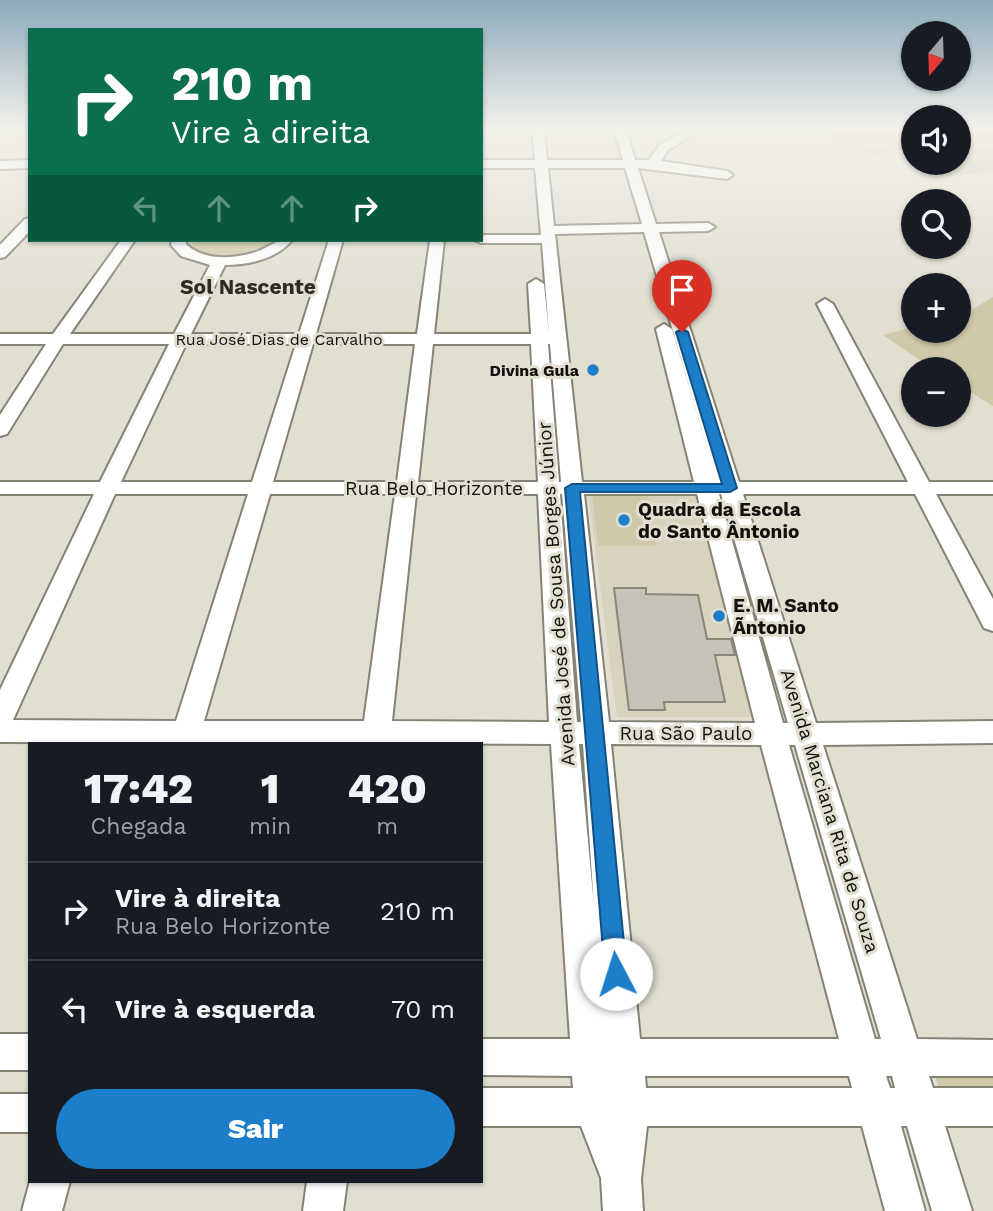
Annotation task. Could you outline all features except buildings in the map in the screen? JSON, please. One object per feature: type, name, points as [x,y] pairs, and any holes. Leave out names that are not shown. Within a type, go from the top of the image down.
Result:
[{"type":"street","name":"Avenida José de Sousa Borges Júnior","points":[[537,187],[543,236],[561,488],[596,733],[625,1059],[611,1106]]},
{"type":"street","name":"Avenida Marciana Rita de Souza","points":[[637,187],[643,228],[719,488],[750,553],[952,1211]]},
{"type":"street","points":[[0,254],[7,240],[28,224]]},
{"type":"street","points":[[483,239],[643,228],[708,227]]},
{"type":"street","points":[[7,240],[28,240]]},
{"type":"street","points":[[0,430],[58,339],[127,242]]},
{"type":"street","points":[[179,242],[182,251],[191,256],[220,261],[256,256],[270,251],[282,242]]},
{"type":"street","points":[[184,738],[335,242]]},
{"type":"street","points":[[376,737],[437,242]]},
{"type":"street","points":[[0,719],[146,405],[220,261]]},
{"type":"street","points":[[825,304],[993,622]]},
{"type":"street","name":"Rua José Dias de Carvalho","points":[[0,339],[549,339]]},
{"type":"street","name":"Rua Belo Horizonte","points":[[0,488],[993,488]]},
{"type":"street","name":"Avenida José de Sousa Borges Júnior","points":[[561,488],[564,733],[589,1059],[611,1106]]},
{"type":"street","name":"Avenida Marciana Rita de Souza","points":[[719,488],[725,554],[905,1211]]},
{"type":"street","points":[[725,554],[750,553]]},
{"type":"street","name":"Rua São Paulo","points":[[0,731],[184,738],[564,733],[993,732]]},
{"type":"street","points":[[0,1052],[28,1052]]},
{"type":"street","points":[[483,1057],[993,1058]]},
{"type":"street","points":[[611,1106],[622,1195]]},
{"type":"street","points":[[483,1107],[993,1107]]},
{"type":"street","points":[[0,1113],[28,1113]]},
{"type":"street","points":[[42,1211],[49,1183]]},
{"type":"street","points":[[323,1211],[327,1183]]},
{"type":"shaded area","points":[[192,242],[272,242],[257,252],[225,257],[194,249]]},
{"type":"shaded area","points":[[993,297],[993,406],[971,392],[971,357],[915,357],[883,335],[901,330],[901,343],[971,343],[971,310]]},
{"type":"shaded area","name":"E. M. Santo Ãntonio","points":[[588,493],[702,493],[763,717],[617,717]],"holes":[[[614,588],[646,589],[653,638],[737,639],[741,655],[715,655],[725,702],[687,702],[656,648],[665,710],[629,710]]]},
{"type":"shaded area","name":"Quadra da Escola do Santo Ântonio","points":[[592,494],[647,494],[657,546],[598,546]]},
{"type":"shaded area","points":[[993,1073],[993,1090],[940,1091],[934,1074]]},
{"type":"place","name":"Divina Gula","points":[[593,370]]},
{"type":"place","name":"Quadra da Escola do Santo Ântonio","points":[[624,520]]},
{"type":"place","name":"E. M. Santo Ãntonio","points":[[719,616]]},
{"type":"district","name":"Sol Nascente","points":[[248,286]]},
{"type":"route","points":[[616,974],[572,488],[730,488],[682,332]]}]
